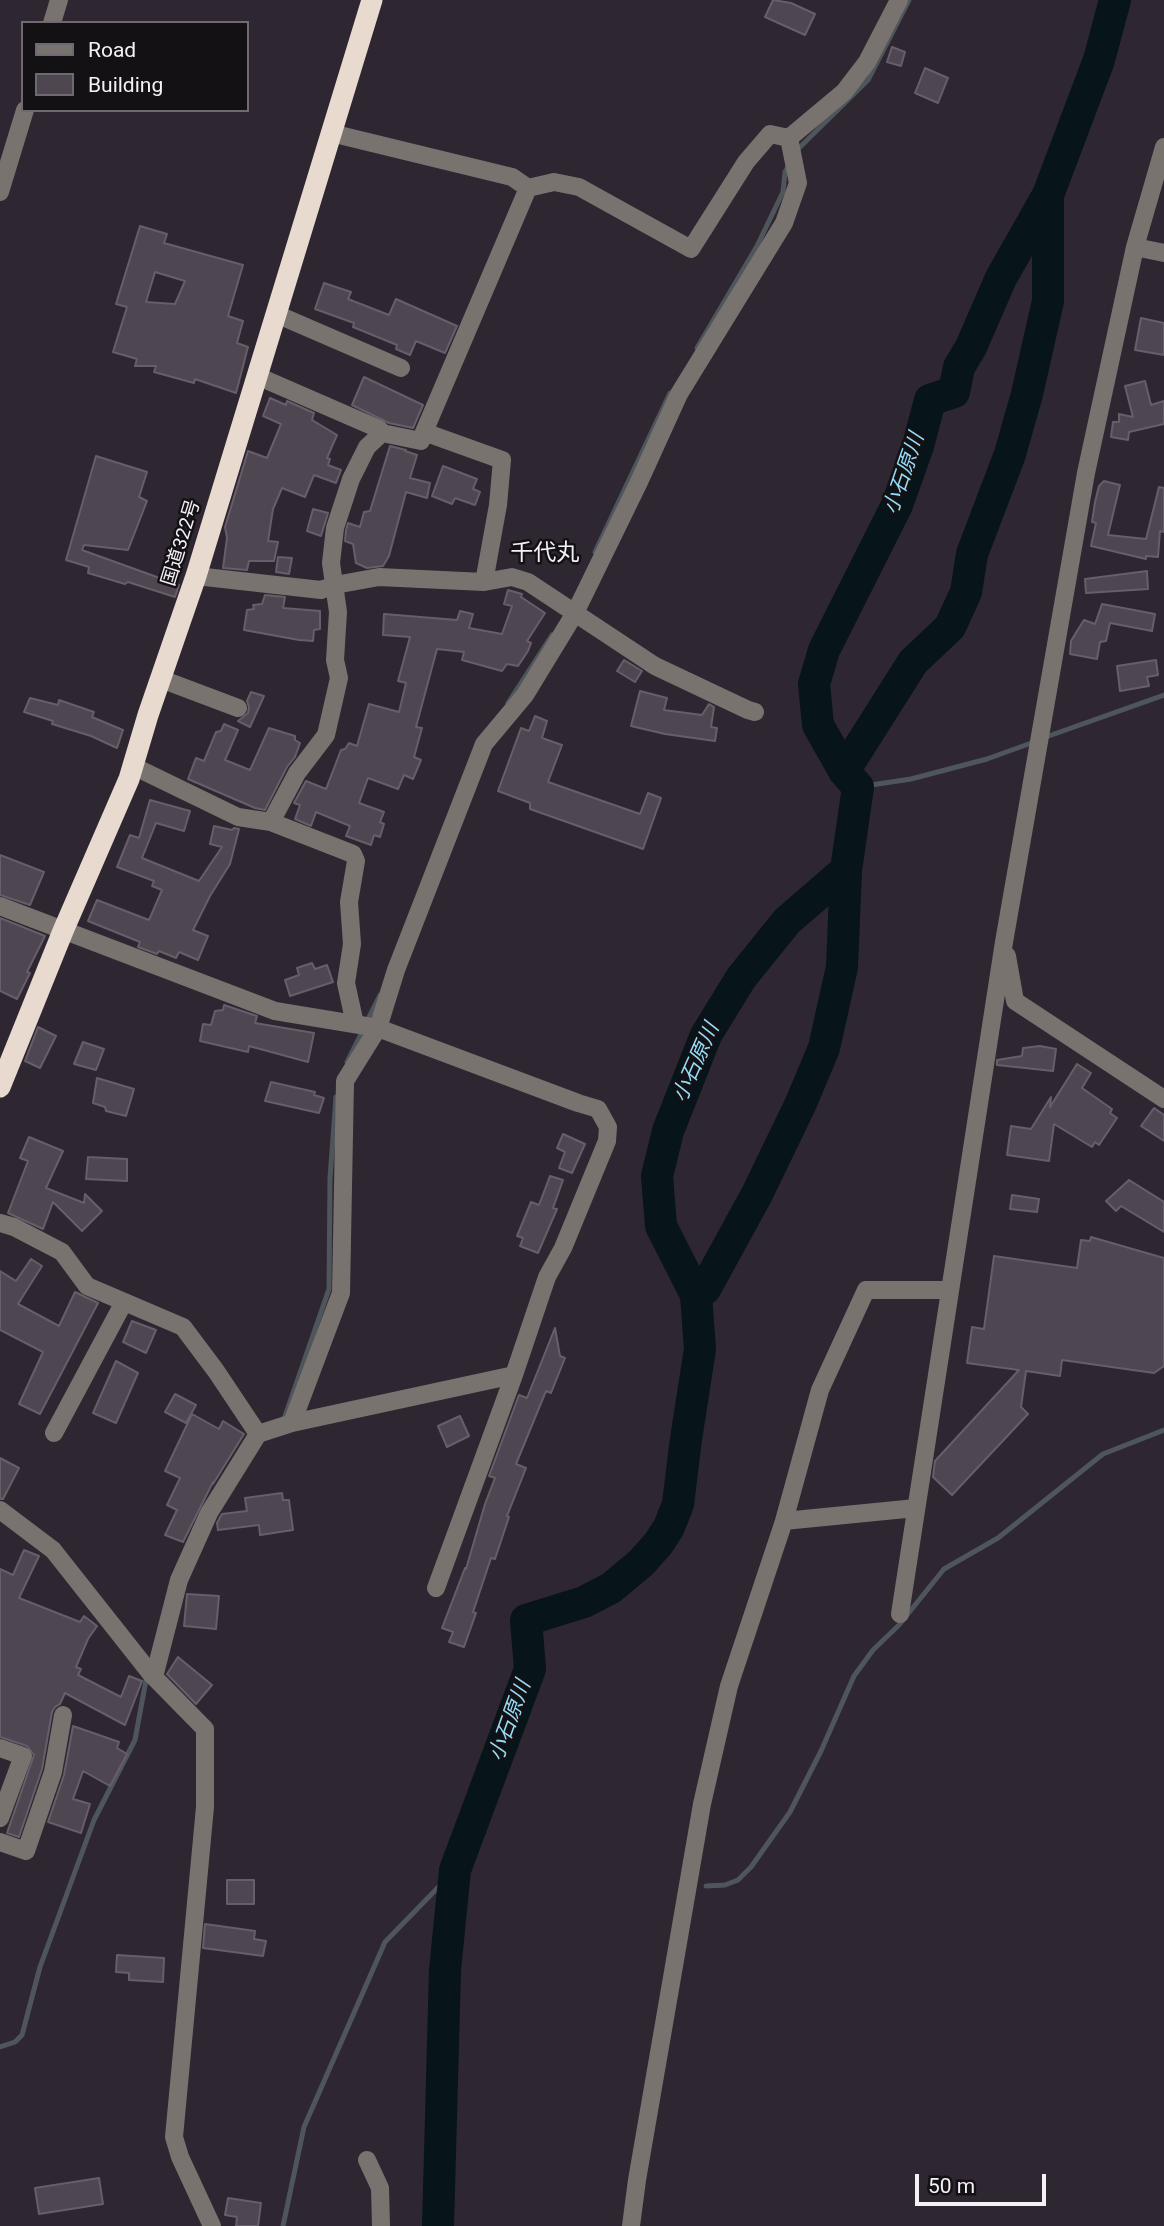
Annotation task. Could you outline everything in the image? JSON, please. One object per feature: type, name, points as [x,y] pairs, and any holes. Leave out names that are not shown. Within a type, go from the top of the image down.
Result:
[{"type":"highway","name":"国道322号","points":[[0,1087],[133,766],[196,576],[372,0]]},
{"type":"street","points":[[53,21],[60,0]]},
{"type":"street","points":[[792,151],[867,62],[899,0]]},
{"type":"street","points":[[0,192],[24,112]]},
{"type":"street","points":[[292,1423],[341,1293],[345,1081],[366,1026],[396,970],[484,744],[526,695],[679,394],[783,223],[798,183],[792,151],[770,134],[746,162],[691,249],[579,187],[554,182],[528,188],[512,177],[331,133]]},
{"type":"street","points":[[900,1614],[1004,942],[1086,473],[1135,247],[1164,147]]},
{"type":"street","points":[[257,376],[379,429],[382,433],[421,441],[528,188]]},
{"type":"street","points":[[1135,247],[1164,253]]},
{"type":"street","points":[[276,314],[401,368]]},
{"type":"street","points":[[424,432],[502,460],[498,505],[484,582]]},
{"type":"street","points":[[271,822],[297,773],[326,735],[338,678],[335,660],[338,612],[331,563],[335,528],[351,479],[367,447],[382,433]]},
{"type":"street","points":[[196,576],[321,590],[379,577],[484,582],[512,577],[528,582],[655,666],[755,712]]},
{"type":"street","points":[[161,679],[238,708]]},
{"type":"street","points":[[133,766],[238,817],[271,822],[353,854],[356,861],[349,902],[352,944],[346,983],[366,1026]]},
{"type":"street","points":[[0,906],[275,1011],[366,1026],[598,1109],[608,1127],[607,1141],[563,1248],[547,1277],[436,1588]]},
{"type":"street","points":[[1004,942],[1015,1001],[1164,1098]]},
{"type":"street","points":[[0,1223],[14,1227],[62,1252],[87,1286],[183,1327],[256,1430]]},
{"type":"street","points":[[631,2226],[702,1804],[729,1686],[784,1521],[820,1390],[866,1290],[949,1290]]},
{"type":"street","points":[[54,1433],[124,1302]]},
{"type":"street","points":[[153,1677],[179,1580],[209,1513],[256,1430],[514,1375]]},
{"type":"street","points":[[784,1521],[916,1508]]},
{"type":"street","points":[[0,1510],[53,1549],[153,1677],[205,1729],[205,1807],[174,2137],[180,2157],[212,2226]]},
{"type":"street","points":[[0,1842],[26,1852],[53,1772],[63,1714]]},
{"type":"street","points":[[0,1748],[23,1756],[0,1818]]},
{"type":"street","points":[[367,2160],[380,2188],[381,2226]]},
{"type":"building","points":[[773,0],[791,3],[815,14],[805,35],[765,17]]},
{"type":"building","points":[[892,47],[905,52],[901,66],[887,62]]},
{"type":"building","points":[[925,68],[948,78],[938,103],[915,93]]},
{"type":"building","points":[[140,226],[167,234],[164,243],[243,265],[228,316],[243,321],[237,343],[248,347],[236,393],[195,379],[194,383],[154,372],[156,366],[135,366],[137,359],[113,352],[127,307],[116,304]],"holes":[[[155,272],[185,281],[175,304],[146,302]]]},
{"type":"building","points":[[324,283],[351,292],[348,299],[389,315],[396,299],[457,326],[445,353],[416,341],[410,355],[396,349],[397,345],[353,327],[354,323],[315,309]]},
{"type":"building","points":[[1141,318],[1164,323],[1164,355],[1135,350]]},
{"type":"building","points":[[364,377],[423,405],[413,428],[389,423],[352,405]]},
{"type":"building","points":[[1145,381],[1151,405],[1164,401],[1164,424],[1129,432],[1128,440],[1111,437],[1113,422],[1119,422],[1119,414],[1133,417],[1125,386]]},
{"type":"building","points":[[270,398],[286,405],[287,401],[314,413],[312,420],[337,435],[327,458],[330,459],[328,465],[341,470],[336,483],[314,475],[305,497],[282,488],[273,509],[268,541],[278,542],[274,561],[249,561],[247,570],[223,568],[227,538],[225,527],[248,451],[267,458],[281,424],[263,416]]},
{"type":"building","points":[[390,446],[417,455],[410,478],[430,483],[427,498],[406,492],[389,556],[383,566],[367,568],[356,563],[353,544],[345,541],[346,530],[348,523],[360,527],[364,512],[370,511]]},
{"type":"building","points":[[96,456],[147,472],[139,497],[147,501],[128,550],[84,545],[82,550],[179,585],[175,597],[88,573],[89,567],[66,560]]},
{"type":"building","points":[[443,466],[477,479],[473,489],[480,492],[475,505],[455,498],[452,504],[432,496]]},
{"type":"building","points":[[1104,481],[1120,485],[1108,535],[1146,539],[1159,487],[1164,488],[1164,532],[1160,531],[1158,557],[1146,556],[1146,559],[1091,546],[1096,523],[1092,522],[1095,502],[1099,486]]},
{"type":"building","points":[[313,509],[328,513],[321,536],[307,531]]},
{"type":"building","points":[[278,557],[292,558],[289,574],[276,572]]},
{"type":"building","points":[[1147,571],[1148,589],[1086,593],[1085,579]]},
{"type":"building","points":[[508,590],[522,594],[521,597],[545,613],[527,641],[531,643],[528,651],[518,666],[507,664],[502,671],[462,660],[464,652],[437,649],[416,727],[422,728],[414,757],[421,760],[413,779],[404,775],[398,789],[368,778],[359,803],[384,812],[380,822],[384,824],[380,837],[374,835],[371,845],[346,836],[350,826],[316,812],[311,826],[295,819],[300,805],[294,803],[306,781],[326,789],[341,750],[349,743],[357,746],[369,704],[399,712],[406,683],[398,681],[410,637],[383,635],[384,614],[457,620],[460,611],[473,614],[469,628],[502,634],[512,606],[504,604]]},
{"type":"building","points":[[265,595],[285,597],[283,608],[320,611],[320,629],[314,630],[313,641],[244,630],[247,610],[254,609],[253,605],[262,604]]},
{"type":"building","points":[[1102,604],[1155,614],[1152,631],[1110,623],[1106,641],[1100,642],[1097,659],[1070,654],[1071,641],[1084,620],[1095,624]]},
{"type":"building","points":[[624,660],[642,671],[635,682],[617,671]]},
{"type":"building","points":[[1156,660],[1158,675],[1147,677],[1149,686],[1120,691],[1117,666]]},
{"type":"building","points":[[640,691],[667,698],[664,710],[702,715],[709,704],[714,707],[711,727],[717,728],[715,741],[631,726]]},
{"type":"building","points":[[251,692],[264,696],[250,727],[238,721],[248,713],[247,701]]},
{"type":"building","points":[[30,698],[58,705],[59,700],[94,712],[92,717],[123,730],[117,748],[24,712]]},
{"type":"building","points":[[535,716],[547,721],[542,738],[562,745],[548,782],[640,814],[648,793],[661,798],[643,849],[530,809],[530,803],[498,791],[521,728],[529,731]]},
{"type":"building","points":[[224,724],[238,730],[225,760],[250,770],[269,728],[295,736],[295,740],[300,743],[265,810],[188,779],[196,758],[204,761],[216,732],[221,731]]},
{"type":"building","points":[[150,800],[190,811],[184,831],[156,823],[142,858],[199,881],[222,847],[210,844],[214,826],[239,829],[230,864],[193,930],[208,936],[198,960],[179,952],[176,958],[159,951],[157,954],[138,947],[140,942],[88,921],[97,900],[149,920],[162,890],[152,886],[154,881],[117,867],[130,835],[139,838]]},
{"type":"building","points":[[0,855],[44,872],[30,905],[0,895]]},
{"type":"building","points":[[0,918],[45,936],[17,999],[0,991]]},
{"type":"building","points":[[312,963],[315,969],[327,965],[333,982],[290,996],[285,980],[299,975],[297,968]]},
{"type":"building","points":[[224,1005],[257,1016],[255,1023],[314,1033],[308,1062],[249,1046],[248,1052],[200,1041],[203,1024],[211,1025],[215,1011],[223,1010]]},
{"type":"building","points":[[38,1027],[56,1036],[40,1068],[25,1061]]},
{"type":"building","points":[[83,1042],[104,1049],[96,1070],[74,1064]]},
{"type":"building","points":[[1040,1046],[1056,1049],[1053,1071],[997,1065],[997,1060],[1022,1056],[1023,1048]]},
{"type":"building","points":[[1077,1064],[1091,1073],[1082,1088],[1112,1109],[1110,1113],[1117,1118],[1099,1145],[1095,1142],[1092,1147],[1054,1124],[1049,1161],[1007,1155],[1011,1126],[1031,1129],[1051,1097],[1050,1107]]},
{"type":"building","points":[[97,1078],[134,1089],[126,1116],[106,1111],[105,1107],[93,1103]]},
{"type":"building","points":[[271,1082],[315,1092],[314,1095],[324,1098],[319,1113],[265,1101]]},
{"type":"building","points":[[1154,1108],[1164,1115],[1164,1141],[1141,1126]]},
{"type":"building","points":[[563,1134],[585,1144],[572,1173],[559,1168],[565,1152],[557,1148]]},
{"type":"building","points":[[29,1137],[63,1151],[46,1188],[84,1203],[85,1194],[102,1211],[82,1231],[53,1202],[43,1229],[8,1213],[28,1161],[20,1158]]},
{"type":"building","points":[[88,1157],[127,1159],[127,1181],[86,1179]]},
{"type":"building","points":[[550,1176],[563,1180],[553,1208],[557,1209],[538,1253],[520,1246],[523,1238],[517,1236],[531,1202],[539,1205]]},
{"type":"building","points":[[1129,1180],[1164,1202],[1164,1232],[1121,1206],[1116,1211],[1106,1201]]},
{"type":"building","points":[[1012,1195],[1039,1199],[1037,1212],[1010,1209]]},
{"type":"building","points":[[1091,1237],[1164,1258],[1164,1366],[1154,1373],[1062,1360],[1060,1376],[1026,1371],[1021,1407],[1028,1414],[952,1495],[933,1477],[935,1461],[1019,1370],[967,1363],[972,1327],[984,1329],[994,1256],[1077,1268],[1081,1240],[1090,1241]]},
{"type":"building","points":[[31,1259],[42,1266],[18,1304],[59,1326],[75,1292],[98,1303],[40,1414],[19,1404],[43,1352],[0,1330],[0,1271],[16,1281]]},
{"type":"building","points":[[132,1321],[156,1330],[146,1353],[123,1342]]},
{"type":"building","points":[[555,1328],[560,1356],[565,1358],[551,1393],[546,1391],[516,1464],[526,1468],[507,1516],[509,1517],[495,1559],[491,1558],[464,1647],[449,1642],[453,1632],[442,1628],[466,1569],[495,1478],[489,1476],[519,1395],[527,1398]]},
{"type":"building","points":[[116,1361],[138,1373],[116,1423],[93,1413]]},
{"type":"building","points":[[175,1394],[196,1405],[186,1423],[165,1412]]},
{"type":"building","points":[[192,1414],[219,1429],[223,1421],[244,1434],[213,1482],[183,1542],[165,1535],[177,1510],[167,1505],[180,1478],[165,1471]]},
{"type":"building","points":[[460,1416],[469,1436],[447,1447],[438,1426]]},
{"type":"building","points":[[0,1458],[19,1468],[3,1499],[0,1499]]},
{"type":"building","points":[[282,1493],[283,1500],[289,1500],[293,1530],[260,1535],[259,1525],[218,1530],[217,1523],[222,1514],[247,1511],[245,1498]]},
{"type":"building","points":[[24,1550],[39,1556],[19,1598],[80,1622],[84,1616],[97,1626],[76,1667],[81,1669],[78,1675],[121,1697],[129,1676],[142,1681],[125,1725],[65,1693],[52,1712],[42,1769],[19,1837],[7,1833],[34,1755],[27,1746],[0,1737],[0,1569],[13,1575]]},
{"type":"building","points":[[187,1594],[219,1596],[216,1629],[184,1626]]},
{"type":"building","points":[[178,1657],[212,1685],[196,1704],[167,1674]]},
{"type":"building","points":[[73,1726],[119,1742],[117,1748],[127,1754],[110,1786],[83,1771],[73,1799],[90,1804],[81,1833],[48,1822],[64,1775]]},
{"type":"building","points":[[227,1880],[254,1880],[254,1904],[227,1904]]},
{"type":"building","points":[[205,1924],[255,1931],[254,1939],[266,1941],[263,1956],[203,1948]]},
{"type":"building","points":[[117,1955],[164,1958],[163,1982],[129,1980],[129,1973],[116,1972]]},
{"type":"building","points":[[99,2178],[103,2204],[39,2214],[35,2188]]},
{"type":"building","points":[[228,2198],[261,2203],[258,2226],[236,2226],[237,2217],[225,2215]]},
{"type":"waterway","points":[[797,150],[868,80],[909,0]]},
{"type":"waterway","name":"小石原川","points":[[696,1295],[705,1289],[757,1194],[801,1103],[824,1048],[842,967],[846,870],[858,787],[844,771],[818,725],[814,684],[824,650],[897,505],[918,446],[930,400],[954,392],[959,367],[971,347],[1001,278],[1048,195],[1099,60],[1115,0]]},
{"type":"waterway","points":[[697,348],[757,246],[783,192],[785,172],[789,165]]},
{"type":"waterway","name":"小石原川","points":[[844,771],[913,662],[950,627],[966,592],[972,554],[1010,454],[1027,394],[1048,301],[1048,197]]},
{"type":"waterway","points":[[595,552],[670,393]]},
{"type":"waterway","points":[[508,703],[552,635]]},
{"type":"waterway","points":[[1043,738],[1164,695]]},
{"type":"waterway","points":[[858,787],[911,779],[987,759],[1034,742]]},
{"type":"waterway","name":"小石原川","points":[[438,2226],[445,1970],[455,1870],[530,1669],[526,1620],[584,1602],[611,1588],[641,1563],[658,1544],[669,1527],[678,1504],[700,1349],[696,1295],[661,1226],[657,1176],[668,1131],[706,1035],[741,978],[787,921],[846,870]]},
{"type":"waterway","points":[[367,1021],[380,995]]},
{"type":"waterway","points":[[347,1062],[363,1030]]},
{"type":"waterway","points":[[284,1419],[329,1289],[330,1178],[336,1097]]},
{"type":"waterway","points":[[706,1886],[725,1885],[738,1880],[751,1867],[790,1812],[854,1676],[873,1650],[899,1625],[944,1569],[998,1538],[1103,1454],[1164,1430]]},
{"type":"waterway","points":[[0,2047],[15,2042],[22,2035],[40,1967],[94,1820],[135,1740],[146,1680]]},
{"type":"waterway","points":[[283,2226],[304,2127],[385,1942],[455,1870]]},
{"type":"district","name":"千代丸","points":[[545,554]]}]
